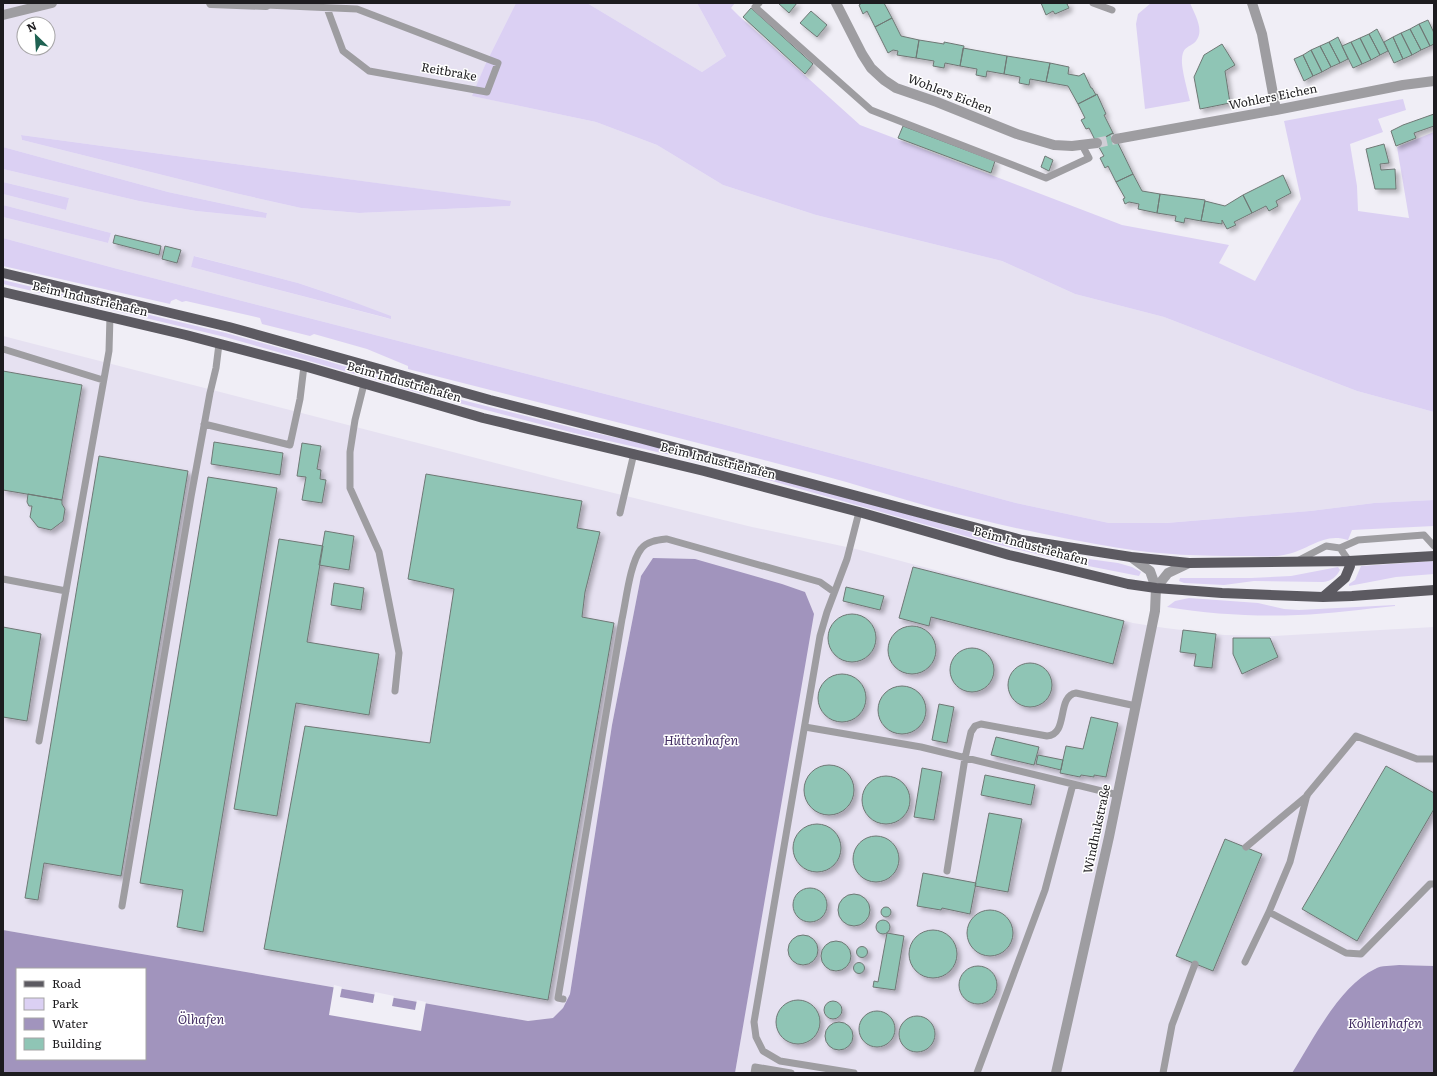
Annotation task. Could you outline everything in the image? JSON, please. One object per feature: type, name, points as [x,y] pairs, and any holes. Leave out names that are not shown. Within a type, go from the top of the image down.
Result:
[{"type":"main road","name":"Beim Industriehafen","points":[[3,273],[229,327],[490,400],[1022,540],[1132,557],[1189,563],[1348,561],[1434,556]]},
{"type":"main road","name":"Beim Industriehafen","points":[[3,292],[110,316],[304,366],[483,418],[634,453],[859,512],[1070,571],[1128,584],[1156,588],[1222,593],[1323,597],[1359,596],[1434,590]]},
{"type":"main road","points":[[1323,597],[1344,578],[1350,566],[1348,561]]},
{"type":"street","points":[[3,15],[52,3]]},
{"type":"street","name":"Reitbrake","points":[[211,3],[266,5]]},
{"type":"street","name":"Wohlers Eichen","points":[[836,3],[862,54],[871,68],[884,80],[896,88],[938,102],[1017,134],[1054,145],[1082,145],[1097,143]]},
{"type":"street","points":[[1252,3],[1261,30],[1276,110]]},
{"type":"street","name":"Wohlers Eichen","points":[[1116,139],[1403,85],[1434,81]]},
{"type":"street","name":"Windhukstraße","points":[[1056,1073],[1118,795],[1154,611],[1156,588],[1150,571],[1132,557]]},
{"type":"street","points":[[1156,588],[1168,573],[1189,563]]},
{"type":"lane","points":[[759,3],[755,7],[871,110],[1046,178],[1089,158],[1082,145]]},
{"type":"lane","points":[[1093,3],[1112,10]]},
{"type":"lane","name":"Reitbrake","points":[[266,5],[357,9],[498,63],[487,92],[370,71],[343,51],[327,8]]},
{"type":"lane","points":[[39,741],[109,351],[110,316]]},
{"type":"lane","points":[[122,906],[219,344]]},
{"type":"lane","points":[[3,349],[103,380]]},
{"type":"lane","points":[[204,424],[290,445],[300,399],[304,366]]},
{"type":"lane","points":[[364,384],[354,420],[350,452],[350,488],[379,552],[399,653],[395,691]]},
{"type":"lane","points":[[620,513],[634,453]]},
{"type":"lane","points":[[854,1073],[780,1061],[763,1051],[756,1037],[754,1022],[820,636],[834,592],[847,559],[859,512]]},
{"type":"lane","points":[[1348,561],[1340,548],[1358,540],[1424,535],[1434,546]]},
{"type":"lane","points":[[563,999],[558,998],[622,619],[634,564],[641,548],[654,540],[667,539],[820,582],[834,592]]},
{"type":"lane","name":"Beim Industriehafen","points":[[1297,562],[1326,546],[1340,548]]},
{"type":"lane","points":[[3,579],[66,591]]},
{"type":"lane","points":[[947,871],[965,758],[972,729],[978,724],[984,724],[1047,736],[1053,735],[1058,731],[1068,698],[1073,693],[1080,693],[1136,706]]},
{"type":"lane","points":[[805,727],[921,747],[1118,795]]},
{"type":"lane","points":[[1246,848],[1307,796],[1356,736],[1417,759],[1434,759]]},
{"type":"lane","points":[[977,1073],[1045,890],[1073,784]]},
{"type":"lane","points":[[1245,962],[1269,912],[1290,862],[1307,796]]},
{"type":"lane","points":[[1269,912],[1346,953],[1361,954],[1430,884],[1434,884]]},
{"type":"lane","points":[[1163,1073],[1172,1026],[1195,964]]},
{"type":"lane","points":[[754,1073],[755,1067],[792,1073]]},
{"type":"shaded area","points":[[3,3],[516,3],[485,65],[473,96],[596,122],[657,145],[723,185],[816,215],[1002,261],[1075,294],[1164,317],[1357,391],[1434,412],[1434,500],[1374,503],[1310,511],[1165,523],[1109,523],[1016,503],[722,424],[114,268],[3,238],[3,217],[108,243],[111,233],[3,205],[3,194],[66,210],[69,198],[3,182],[3,169],[139,201],[196,211],[266,218],[267,213],[168,192],[3,147]],"holes":[[[21,135],[510,201],[510,206],[359,213],[301,208],[22,140]],[[195,256],[298,283],[343,298],[390,319],[191,267]]]},
{"type":"shaded area","points":[[587,3],[697,3],[726,56],[702,72]]},
{"type":"shaded area","points":[[3,336],[561,480],[752,527],[856,549],[1133,623],[1224,635],[1274,636],[1434,627],[1434,966],[1399,965],[1335,1005],[1292,1073],[735,1073],[780,806],[641,576],[612,725],[570,994],[563,1008],[554,1018],[528,1021],[3,930]]},
{"type":"green space","points":[[516,3],[587,3],[702,72],[726,56],[697,3],[735,3],[731,8],[739,16],[860,125],[1122,225],[1229,245],[1219,263],[1255,281],[1301,199],[1284,121],[1403,99],[1406,110],[1378,119],[1383,132],[1350,144],[1357,186],[1358,211],[1409,218],[1397,147],[1434,132],[1434,412],[1357,391],[1164,317],[1075,294],[1002,261],[816,215],[723,185],[657,145],[596,122],[472,96],[485,65]]},
{"type":"green space","points":[[1151,3],[1190,3],[1198,22],[1199,32],[1196,41],[1185,49],[1182,59],[1190,101],[1145,109],[1136,24],[1138,14]]},
{"type":"green space","points":[[21,135],[511,201],[510,206],[359,213],[301,208],[22,140]]},
{"type":"green space","points":[[3,147],[168,192],[267,213],[266,218],[196,211],[139,201],[3,169]]},
{"type":"green space","points":[[3,182],[69,198],[66,210],[3,194]]},
{"type":"green space","points":[[3,205],[111,233],[108,243],[3,217]]},
{"type":"green space","points":[[3,238],[114,268],[722,424],[1016,503],[1109,523],[1166,523],[1310,511],[1374,503],[1434,500],[1434,526],[1352,530],[1348,540],[1332,538],[1317,542],[1296,552],[1272,556],[1166,554],[1119,548],[1049,535],[934,508],[817,474],[408,369],[408,366],[367,349],[314,334],[310,336],[262,324],[260,318],[186,301],[182,302],[176,299],[171,301],[170,304],[3,266]]},
{"type":"green space","points":[[194,256],[298,283],[391,316],[391,319],[191,267]]},
{"type":"green space","points":[[3,280],[226,333],[394,381],[393,385],[225,337],[3,284]]},
{"type":"green space","points":[[401,383],[462,400],[582,430],[663,448],[828,491],[1018,546],[1081,558],[1118,563],[1132,567],[1141,572],[1139,576],[1073,563],[976,539],[772,481],[679,457],[574,433],[401,388]]},
{"type":"green space","points":[[1434,561],[1434,574],[1396,577],[1349,586],[1349,584],[1355,580],[1361,566]]},
{"type":"green space","points":[[1338,567],[1340,570],[1335,577],[1329,581],[1323,582],[1254,581],[1224,585],[1184,583],[1179,581],[1180,578],[1251,578],[1291,576]]},
{"type":"green space","points":[[1189,598],[1258,603],[1284,609],[1299,610],[1395,606],[1322,614],[1282,616],[1232,614],[1167,607],[1175,601]]},
{"type":"water","name":"Hüttenhafen","points":[[653,558],[695,559],[805,592],[814,614],[735,1073],[3,1073],[3,930],[528,1021],[553,1018],[563,1008],[570,994],[612,725],[641,576]]},
{"type":"water","name":"Kohlenhafen","points":[[1399,965],[1434,966],[1434,1073],[1292,1073],[1328,1015],[1350,988],[1362,977],[1377,968]]},
{"type":"pier","points":[[334,985],[342,987],[340,997],[373,1003],[375,992],[394,996],[392,1006],[415,1010],[417,1000],[426,1002],[421,1031],[329,1015]]},
{"type":"building","points":[[778,3],[797,3],[789,13]]},
{"type":"building","points":[[862,3],[884,3],[892,18],[875,27],[867,11],[863,14],[859,5]]},
{"type":"building","points":[[1041,3],[1070,3],[1067,4],[1069,8],[1055,14],[1053,11],[1046,15]]},
{"type":"building","points":[[751,8],[813,64],[805,74],[743,17]]},
{"type":"building","points":[[811,11],[827,25],[817,37],[800,23]]},
{"type":"building","points":[[892,18],[901,36],[919,40],[916,58],[897,55],[898,51],[893,50],[888,53],[875,27]]},
{"type":"building","points":[[1428,20],[1434,33],[1434,44],[1430,46],[1419,24]]},
{"type":"building","points":[[1419,24],[1430,46],[1421,50],[1410,29]]},
{"type":"building","points":[[1377,29],[1388,51],[1380,55],[1369,34]]},
{"type":"building","points":[[1410,29],[1421,50],[1412,55],[1401,33]]},
{"type":"building","points":[[1401,33],[1412,55],[1403,59],[1393,37]]},
{"type":"building","points":[[1369,34],[1380,55],[1371,60],[1360,38]]},
{"type":"building","points":[[1338,37],[1348,59],[1340,63],[1329,42]]},
{"type":"building","points":[[1393,37],[1403,59],[1394,63],[1384,42]]},
{"type":"building","points":[[1360,38],[1371,60],[1362,64],[1351,42]]},
{"type":"building","points":[[919,40],[944,44],[944,42],[964,46],[960,66],[945,63],[944,68],[933,66],[934,61],[916,58]]},
{"type":"building","points":[[1329,42],[1340,63],[1331,67],[1320,46]]},
{"type":"building","points":[[1351,42],[1362,64],[1353,68],[1342,46]]},
{"type":"building","points":[[1222,44],[1235,65],[1225,71],[1230,103],[1200,109],[1194,77],[1204,55]]},
{"type":"building","points":[[1320,46],[1331,67],[1322,72],[1311,50]]},
{"type":"building","points":[[963,48],[1007,56],[1004,74],[987,71],[986,77],[976,75],[977,69],[960,66]]},
{"type":"building","points":[[1311,50],[1322,72],[1313,76],[1303,55]]},
{"type":"building","points":[[1303,55],[1313,76],[1304,81],[1294,59]]},
{"type":"building","points":[[1007,56],[1050,63],[1046,82],[1030,79],[1029,85],[1019,83],[1020,77],[1004,74]]},
{"type":"building","points":[[1050,63],[1069,67],[1068,74],[1079,76],[1084,73],[1096,95],[1078,104],[1068,86],[1046,82]]},
{"type":"building","points":[[1097,94],[1106,114],[1104,115],[1113,133],[1096,142],[1089,128],[1086,129],[1081,120],[1085,118],[1078,104]]},
{"type":"building","points":[[1434,114],[1434,126],[1414,133],[1416,138],[1396,146],[1391,131]]},
{"type":"building","points":[[903,126],[995,161],[991,173],[898,138]]},
{"type":"building","points":[[1113,133],[1133,174],[1116,182],[1108,166],[1105,168],[1100,158],[1104,156],[1096,142]]},
{"type":"building","points":[[1384,144],[1389,163],[1380,164],[1381,170],[1395,169],[1396,189],[1375,189],[1366,149]]},
{"type":"building","points":[[1045,156],[1053,160],[1049,171],[1041,167]]},
{"type":"building","points":[[1133,174],[1142,191],[1160,194],[1157,213],[1138,209],[1139,204],[1129,202],[1125,204],[1123,199],[1125,198],[1116,182]]},
{"type":"building","points":[[1283,175],[1291,193],[1276,201],[1278,206],[1269,211],[1266,206],[1252,213],[1243,195]]},
{"type":"building","points":[[1160,194],[1205,200],[1201,221],[1185,218],[1184,223],[1175,221],[1176,216],[1157,213]]},
{"type":"building","points":[[1243,195],[1252,213],[1234,222],[1236,225],[1227,229],[1222,220],[1222,224],[1201,221],[1205,201],[1225,206]]},
{"type":"building","points":[[115,235],[161,246],[159,255],[113,243]]},
{"type":"building","points":[[165,246],[181,250],[177,263],[162,259]]},
{"type":"building","points":[[3,371],[82,385],[62,500],[3,490]]},
{"type":"building","points":[[214,442],[283,453],[280,475],[211,464]]},
{"type":"building","points":[[302,443],[321,446],[317,469],[321,470],[320,479],[326,480],[322,503],[302,500],[306,477],[297,476]]},
{"type":"building","points":[[99,456],[188,471],[121,876],[44,863],[38,900],[25,898]]},
{"type":"building","points":[[426,474],[582,501],[577,528],[600,532],[585,592],[582,617],[614,623],[548,1000],[264,949],[305,726],[430,743],[454,589],[408,579]]},
{"type":"building","points":[[208,477],[277,488],[203,932],[177,927],[183,890],[140,883]]},
{"type":"building","points":[[28,494],[62,500],[62,504],[65,509],[63,521],[51,530],[38,527],[30,517],[32,506],[29,506],[27,502]]},
{"type":"building","points":[[325,531],[354,536],[349,570],[319,565]]},
{"type":"building","points":[[279,539],[323,546],[307,642],[379,654],[369,715],[296,703],[277,816],[234,809]]},
{"type":"building","points":[[913,567],[1124,621],[1113,664],[931,617],[929,626],[899,618]]},
{"type":"building","points":[[334,583],[364,588],[361,610],[331,605]]},
{"type":"building","points":[[846,587],[884,596],[880,610],[843,601]]},
{"type":"building","points":[[852,614],[861,616],[869,621],[874,629],[876,638],[874,647],[869,655],[861,660],[852,662],[843,660],[835,655],[830,647],[828,638],[830,629],[835,621],[843,616]]},
{"type":"building","points":[[912,626],[921,628],[929,633],[934,641],[936,650],[934,659],[929,667],[921,672],[912,674],[903,672],[895,667],[890,659],[888,650],[890,641],[895,633],[903,628]]},
{"type":"building","points":[[3,627],[41,634],[27,721],[3,717]]},
{"type":"building","points":[[1183,630],[1216,634],[1212,668],[1194,666],[1196,654],[1180,652]]},
{"type":"building","points":[[1233,638],[1270,638],[1278,657],[1242,674],[1233,654]]},
{"type":"building","points":[[968,648],[976,648],[981,649],[988,654],[993,661],[993,679],[988,686],[981,691],[968,692],[960,689],[953,682],[950,674],[950,666],[953,658],[960,651]]},
{"type":"building","points":[[1026,663],[1034,663],[1039,664],[1046,669],[1051,676],[1051,694],[1046,701],[1039,706],[1026,707],[1018,704],[1011,697],[1008,689],[1008,681],[1011,673],[1018,666]]},
{"type":"building","points":[[842,674],[851,676],[859,681],[864,689],[866,698],[864,707],[859,715],[851,720],[842,722],[833,720],[825,715],[820,707],[818,698],[820,689],[825,681],[833,676]]},
{"type":"building","points":[[902,686],[911,688],[919,693],[924,701],[926,710],[924,719],[919,727],[911,732],[902,734],[893,732],[885,727],[880,719],[878,710],[880,701],[885,693],[893,688]]},
{"type":"building","points":[[939,704],[954,707],[947,743],[932,740]]},
{"type":"building","points":[[1091,717],[1118,723],[1106,777],[1081,775],[1080,777],[1060,773],[1066,746],[1083,749]]},
{"type":"building","points":[[996,737],[1039,747],[1034,765],[991,755]]},
{"type":"building","points":[[1038,755],[1063,760],[1061,770],[1036,764]]},
{"type":"building","points":[[824,765],[834,765],[847,772],[854,785],[854,795],[847,808],[834,815],[824,815],[815,811],[808,804],[804,795],[804,785],[808,776],[815,769]]},
{"type":"building","points":[[1386,766],[1434,793],[1434,809],[1357,941],[1302,909]]},
{"type":"building","points":[[922,768],[942,772],[934,820],[914,817]]},
{"type":"building","points":[[985,775],[1035,785],[1031,805],[981,795]]},
{"type":"building","points":[[886,776],[895,778],[903,783],[908,791],[910,800],[908,809],[903,817],[895,822],[886,824],[877,822],[869,817],[864,809],[862,800],[864,791],[869,783],[877,778]]},
{"type":"building","points":[[989,813],[1022,819],[1008,892],[975,886]]},
{"type":"building","points":[[812,824],[822,824],[831,828],[837,834],[840,839],[840,857],[831,868],[822,872],[812,872],[803,868],[797,862],[793,853],[793,843],[797,834],[803,828]]},
{"type":"building","points":[[871,836],[881,836],[889,840],[895,846],[899,854],[899,864],[895,872],[889,878],[881,882],[871,882],[863,878],[857,872],[853,864],[853,854],[857,846],[863,840]]},
{"type":"building","points":[[1225,839],[1262,854],[1213,971],[1176,956]]},
{"type":"building","points":[[923,873],[976,883],[970,914],[942,908],[941,910],[917,906]]},
{"type":"building","points":[[810,888],[822,893],[827,905],[822,917],[810,922],[798,917],[793,905],[798,893]]},
{"type":"building","points":[[851,894],[857,894],[866,898],[870,910],[866,922],[857,926],[851,926],[842,922],[838,913],[838,907],[842,898]]},
{"type":"building","points":[[884,907],[888,907],[890,908],[890,916],[884,917],[881,914],[881,910]]},
{"type":"building","points":[[990,910],[1003,914],[1009,920],[1013,933],[1009,946],[1003,952],[990,956],[977,952],[971,946],[967,933],[971,920],[977,914]]},
{"type":"building","points":[[883,920],[888,922],[890,927],[888,932],[883,934],[878,932],[876,927],[878,922]]},
{"type":"building","points":[[928,930],[938,930],[950,937],[957,949],[957,959],[950,971],[938,978],[928,978],[920,974],[913,967],[909,959],[909,949],[913,941],[920,934]]},
{"type":"building","points":[[887,933],[904,936],[895,990],[873,987],[874,981],[878,982]]},
{"type":"building","points":[[803,935],[809,936],[817,944],[817,956],[809,964],[803,965],[797,964],[789,956],[788,950],[789,944],[797,936]]},
{"type":"building","points":[[836,941],[842,942],[850,950],[850,962],[842,970],[836,971],[830,970],[822,962],[821,956],[822,950],[830,942]]},
{"type":"building","points":[[862,946],[866,948],[868,952],[866,956],[862,958],[858,956],[856,952],[858,948]]},
{"type":"building","points":[[857,963],[861,963],[863,964],[863,972],[857,973],[854,970],[854,966]]},
{"type":"building","points":[[978,966],[991,972],[997,985],[991,998],[978,1004],[965,998],[959,985],[965,972]]},
{"type":"building","points":[[794,1000],[802,1000],[807,1001],[814,1006],[819,1013],[819,1031],[814,1038],[807,1043],[794,1044],[786,1041],[779,1034],[776,1026],[776,1018],[779,1010],[786,1003]]},
{"type":"building","points":[[833,1001],[839,1004],[842,1010],[839,1016],[833,1019],[827,1016],[824,1010],[827,1004]]},
{"type":"building","points":[[881,1011],[890,1016],[894,1022],[894,1036],[890,1042],[881,1047],[873,1047],[864,1042],[860,1036],[859,1025],[864,1016],[870,1012]]},
{"type":"building","points":[[921,1016],[930,1021],[934,1027],[934,1041],[930,1047],[921,1052],[913,1052],[904,1047],[900,1041],[899,1030],[904,1021],[910,1017]]},
{"type":"building","points":[[839,1022],[849,1026],[853,1036],[849,1046],[839,1050],[829,1046],[825,1036],[829,1026]]},
{"type":"tunnel","points":[[1097,143],[1116,139]]},
{"type":"water label","name":"Ölhafen","points":[[201,1019]]}]
